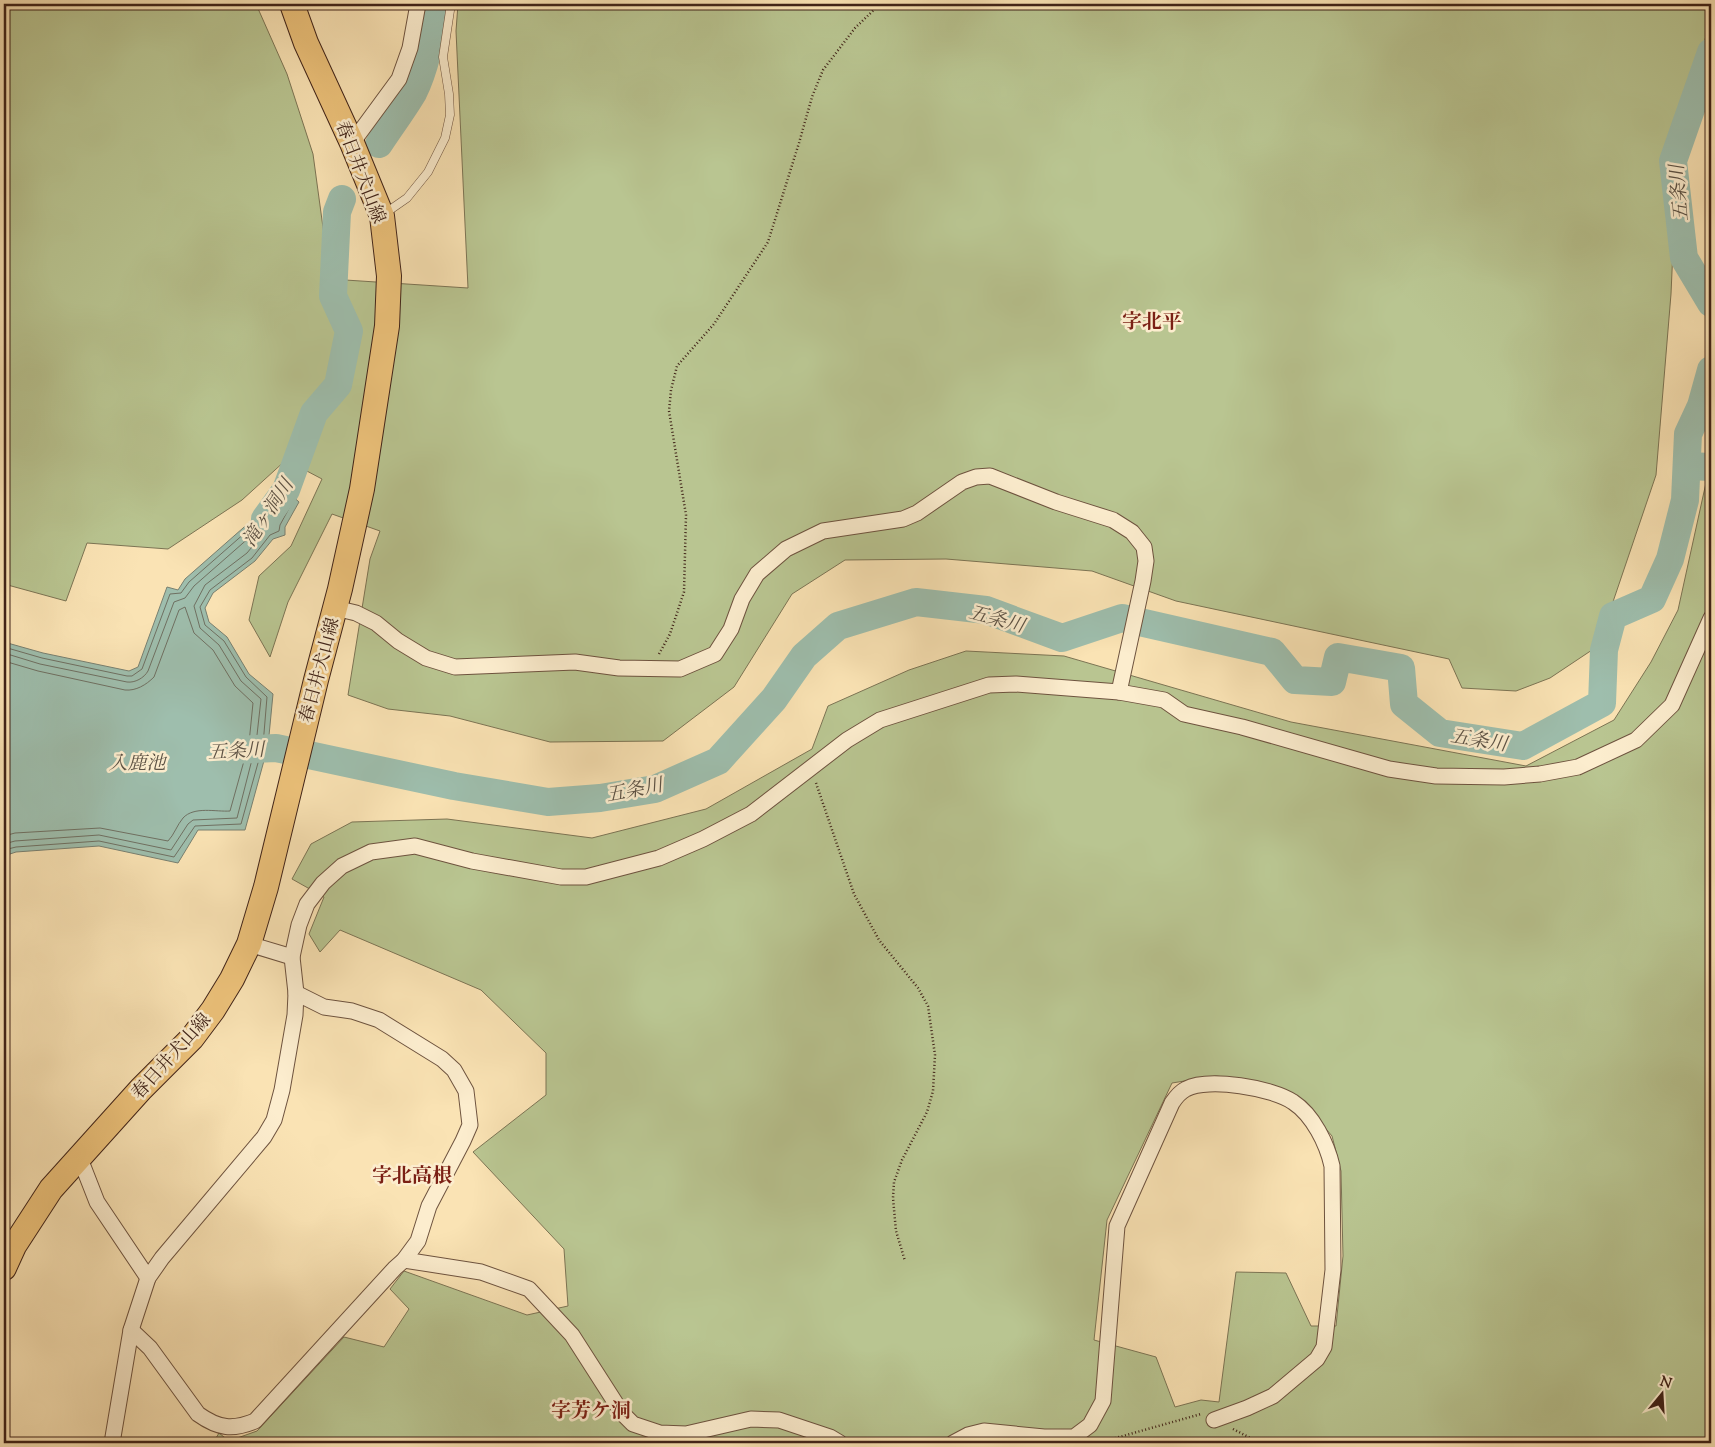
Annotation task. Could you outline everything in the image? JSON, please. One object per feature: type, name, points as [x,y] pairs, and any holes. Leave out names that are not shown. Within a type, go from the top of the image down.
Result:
[{"type":"main road","name":"春日井犬山線","points":[[4,1268],[14,1246],[46,1197],[79,1156],[141,1089],[192,1038],[232,979],[249,944],[266,887],[335,608],[362,489],[388,326],[389,276],[382,216],[352,143],[306,43],[292,4]]},
{"type":"street","points":[[352,143],[399,79],[410,48],[418,4]]},
{"type":"street","points":[[335,608],[356,613],[376,623],[398,641],[426,658],[455,667],[575,662],[620,668],[680,669],[715,654],[731,629],[742,599],[757,574],[786,549],[823,531],[904,519],[917,513],[962,482],[976,477],[990,476],[1056,502],[1113,520],[1132,532],[1144,547],[1146,561],[1143,582],[1120,692]]},
{"type":"street","points":[[112,1443],[131,1330],[148,1278],[162,1258],[264,1137],[274,1120],[295,1015],[296,993],[292,957],[299,925],[307,904],[323,883],[342,866],[371,852],[415,846],[472,861],[552,876],[586,877],[658,858],[703,840],[750,814],[847,740],[880,720],[989,684],[1016,684],[1120,692],[1164,700],[1184,714],[1242,727],[1390,769],[1436,776],[1504,777],[1540,774],[1578,767],[1636,740],[1672,705],[1711,618]]},
{"type":"street","points":[[249,944],[292,957]]},
{"type":"street","points":[[131,1330],[150,1348],[198,1414],[206,1420],[228,1428],[238,1428],[256,1421],[404,1260],[418,1241],[429,1206],[464,1141],[470,1125],[466,1091],[454,1070],[442,1059],[379,1020],[352,1011],[324,1007],[296,993]]},
{"type":"street","points":[[953,1443],[968,1435],[984,1431],[1074,1438],[1090,1425],[1104,1401],[1117,1226],[1172,1103],[1186,1089],[1197,1085],[1215,1084],[1264,1089],[1294,1102],[1315,1124],[1328,1150],[1332,1166],[1333,1270],[1324,1347],[1317,1359],[1273,1396],[1214,1420]]},
{"type":"street","points":[[79,1156],[97,1202],[148,1278]]},
{"type":"street","points":[[404,1260],[481,1272],[529,1290],[572,1335],[622,1413],[633,1424],[660,1433],[686,1434],[751,1419],[779,1420],[830,1437],[840,1443]]},
{"type":"lane","points":[[382,216],[407,198],[418,185],[428,172],[445,138],[450,115],[443,56],[451,4]]},
{"type":"path","points":[[651,668],[670,634],[684,592],[686,515],[669,411],[671,390],[677,366],[714,324],[768,242],[812,97],[823,70],[855,28],[880,4]]},
{"type":"path","points":[[810,768],[854,894],[879,940],[918,988],[928,1006],[935,1055],[933,1091],[927,1112],[902,1160],[894,1182],[893,1198],[896,1231],[905,1260]]},
{"type":"path","points":[[1098,1443],[1200,1413],[1260,1443]]},
{"type":"green space","points":[[4,4],[256,4],[287,74],[313,154],[330,279],[468,288],[456,31],[458,4],[1711,4],[1711,30],[1706,36],[1678,136],[1671,294],[1656,475],[1598,646],[1550,678],[1516,691],[1462,688],[1449,659],[1176,601],[1092,571],[946,559],[845,560],[792,594],[734,687],[663,741],[550,742],[450,716],[388,709],[348,695],[370,559],[380,531],[332,514],[288,602],[270,657],[249,620],[259,576],[291,546],[322,479],[286,460],[242,500],[168,549],[87,543],[66,601],[4,584]]},
{"type":"green space","points":[[1711,460],[1711,1443],[213,1443],[219,1433],[229,1441],[257,1431],[344,1337],[384,1347],[409,1309],[390,1289],[404,1271],[527,1315],[568,1306],[564,1249],[473,1152],[546,1095],[546,1053],[481,990],[340,930],[320,952],[309,934],[324,897],[292,879],[311,844],[352,822],[447,819],[592,838],[706,809],[812,749],[828,706],[909,670],[966,651],[1064,656],[1291,722],[1526,766],[1614,720],[1651,662],[1678,610]],"holes":[[[1216,1076],[1255,1081],[1298,1096],[1332,1136],[1341,1171],[1343,1256],[1336,1326],[1311,1326],[1286,1273],[1236,1272],[1219,1402],[1201,1400],[1175,1407],[1156,1357],[1094,1340],[1107,1220],[1172,1083]]]},
{"type":"water","name":"入鹿池","points":[[276,481],[299,502],[285,527],[285,535],[273,539],[255,561],[213,593],[205,608],[209,622],[227,637],[249,674],[273,694],[268,746],[245,830],[198,830],[178,863],[99,846],[16,852],[4,856],[4,642],[43,653],[129,671],[138,667],[167,587],[178,590],[185,579],[251,521]]},
{"type":"waterway","name":"滝ヶ洞川","points":[[379,144],[413,93],[418,82],[428,49],[436,4]]},
{"type":"waterway","name":"五条川","points":[[1711,52],[1673,161],[1684,258],[1711,303]]},
{"type":"waterway","name":"滝ヶ洞川","points":[[265,519],[286,490],[314,413],[338,385],[349,331],[333,296],[337,212],[342,199]]},
{"type":"waterway","name":"五条川","points":[[231,750],[276,748],[454,786],[548,802],[600,798],[655,789],[718,761],[774,699],[804,656],[838,626],[916,602],[986,610],[1062,638],[1122,618],[1272,652],[1295,680],[1332,682],[1338,657],[1401,668],[1404,704],[1440,733],[1523,746],[1602,703],[1604,650],[1613,616],[1652,599],[1670,559],[1685,500],[1688,434],[1701,406],[1711,370]]},
{"type":"waterway","points":[[1688,466],[1711,467]]},
{"type":"district","name":"字北平","points":[[1152,321]]},
{"type":"district","name":"字北高根","points":[[412,1175]]},
{"type":"district","name":"字芳ケ洞","points":[[591,1410]]}]
